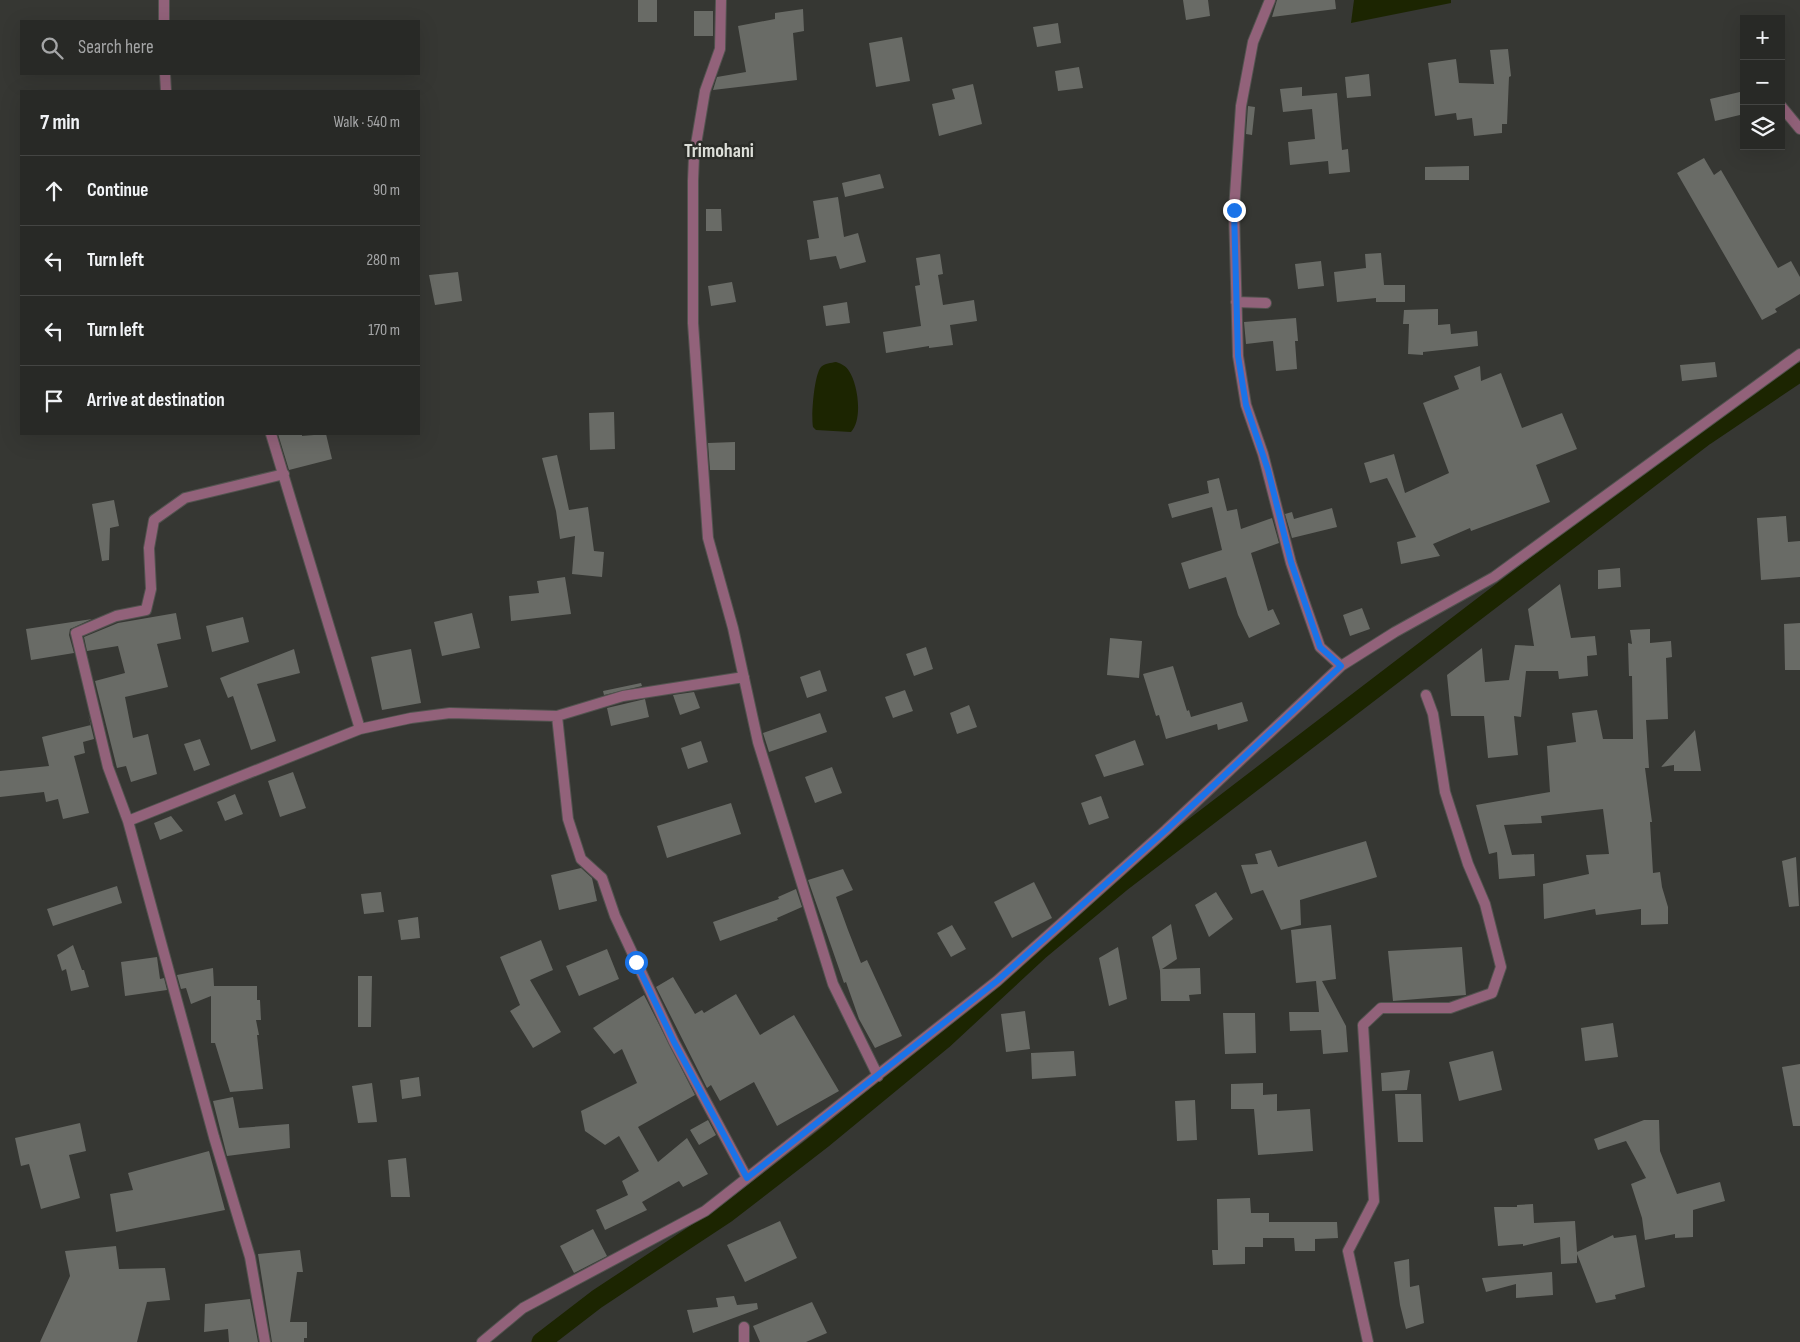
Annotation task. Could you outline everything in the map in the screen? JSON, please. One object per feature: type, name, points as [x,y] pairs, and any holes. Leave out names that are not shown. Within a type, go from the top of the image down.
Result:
[{"type":"street","points":[[164,0],[164,20]]},
{"type":"street","points":[[721,0],[720,49],[705,91],[694,156],[693,322],[708,538],[733,628],[758,742],[833,984],[878,1076]]},
{"type":"street","points":[[1270,0],[1253,42],[1241,106],[1234,210],[1238,356],[1246,405],[1268,470],[1291,562],[1320,647],[1341,666]]},
{"type":"street","points":[[166,75],[166,90]]},
{"type":"street","points":[[1785,108],[1800,129]]},
{"type":"street","points":[[1236,302],[1266,303]]},
{"type":"street","points":[[482,1342],[522,1308],[705,1211],[997,981],[1166,830],[1341,666],[1395,632],[1494,577],[1800,354]]},
{"type":"street","points":[[271,435],[360,729]]},
{"type":"street","points":[[265,1342],[250,1257],[214,1136],[128,822],[108,767],[76,633],[116,616],[146,610],[151,589],[149,548],[154,520],[185,498],[284,474]]},
{"type":"street","points":[[128,822],[360,729],[411,718],[450,713],[556,716],[623,696],[744,677]]},
{"type":"street","points":[[1368,1342],[1348,1251],[1374,1201],[1363,1025],[1381,1008],[1450,1008],[1492,993],[1501,967],[1484,904],[1468,864],[1445,792],[1433,714],[1426,695]]},
{"type":"street","points":[[556,716],[568,819],[581,859],[602,878],[616,916],[674,1042],[747,1178]]},
{"type":"street","points":[[744,1327],[744,1342]]},
{"type":"shaded area","points":[[1354,0],[1451,0],[1451,3],[1351,23]]},
{"type":"shaded area","points":[[836,362],[847,368],[857,393],[857,419],[851,432],[816,430],[813,427],[814,396],[819,371],[824,365]]},
{"type":"building","points":[[638,0],[657,0],[657,22],[638,22]]},
{"type":"building","points":[[1183,0],[1208,0],[1210,16],[1186,20]]},
{"type":"building","points":[[1277,0],[1335,0],[1336,9],[1272,17]]},
{"type":"building","points":[[803,9],[804,31],[793,33],[797,80],[713,90],[717,77],[746,72],[738,26],[775,19],[775,13]]},
{"type":"building","points":[[694,11],[713,11],[713,36],[694,36]]},
{"type":"building","points":[[1058,23],[1061,43],[1037,47],[1033,27]]},
{"type":"building","points":[[902,37],[910,81],[876,87],[869,43]]},
{"type":"building","points":[[1508,49],[1511,76],[1509,77],[1507,124],[1502,124],[1502,133],[1474,136],[1472,118],[1457,120],[1456,113],[1435,116],[1428,63],[1456,59],[1459,83],[1494,84],[1490,50]]},
{"type":"building","points":[[1079,67],[1083,88],[1058,91],[1055,71]]},
{"type":"building","points":[[1369,74],[1371,96],[1347,98],[1345,77]]},
{"type":"building","points":[[973,84],[982,124],[939,136],[932,104],[955,99],[952,89]]},
{"type":"building","points":[[1302,87],[1302,96],[1337,93],[1342,150],[1348,149],[1350,172],[1329,174],[1328,161],[1290,165],[1288,142],[1315,139],[1312,109],[1283,112],[1280,89]]},
{"type":"building","points":[[1740,92],[1740,115],[1715,121],[1710,99]]},
{"type":"building","points":[[1248,106],[1255,107],[1252,135],[1246,134]]},
{"type":"building","points":[[1704,158],[1714,175],[1721,170],[1778,268],[1791,261],[1800,277],[1800,294],[1775,309],[1777,312],[1762,320],[1677,173]]},
{"type":"building","points":[[1469,166],[1469,180],[1425,180],[1425,167]]},
{"type":"building","points":[[880,174],[884,188],[845,197],[842,183]]},
{"type":"building","points":[[838,197],[844,237],[858,233],[866,262],[840,269],[836,256],[810,260],[807,240],[819,238],[813,201]]},
{"type":"building","points":[[706,209],[721,209],[722,231],[706,231]]},
{"type":"building","points":[[1381,253],[1384,285],[1405,285],[1405,302],[1376,302],[1376,298],[1337,302],[1334,272],[1366,268],[1365,254]]},
{"type":"building","points":[[940,254],[943,274],[938,275],[943,305],[974,300],[977,321],[950,325],[953,345],[929,348],[929,346],[886,353],[883,332],[921,326],[915,286],[920,285],[916,258]]},
{"type":"building","points":[[1321,261],[1324,286],[1298,289],[1295,264]]},
{"type":"building","points":[[458,272],[462,301],[435,305],[429,275]]},
{"type":"building","points":[[732,282],[736,302],[711,306],[708,286]]},
{"type":"building","points":[[847,302],[850,323],[826,326],[823,306]]},
{"type":"building","points":[[1438,309],[1438,325],[1450,324],[1451,334],[1477,331],[1478,346],[1423,352],[1423,355],[1408,354],[1409,324],[1403,324],[1404,310]]},
{"type":"building","points":[[1296,318],[1298,341],[1295,341],[1297,369],[1276,371],[1273,341],[1246,344],[1244,322]]},
{"type":"building","points":[[1715,362],[1717,377],[1682,381],[1680,365]]},
{"type":"building","points":[[1480,366],[1481,381],[1501,373],[1522,428],[1562,413],[1577,449],[1536,465],[1550,502],[1471,531],[1470,528],[1433,544],[1440,556],[1401,564],[1397,542],[1416,537],[1387,478],[1370,483],[1364,463],[1394,454],[1405,493],[1449,473],[1423,403],[1459,389],[1454,376]]},
{"type":"building","points":[[614,412],[615,449],[590,450],[589,413]]},
{"type":"building","points":[[278,435],[326,435],[332,459],[289,470]]},
{"type":"building","points":[[735,442],[735,470],[710,470],[708,443]]},
{"type":"building","points":[[557,455],[569,510],[588,507],[594,551],[604,552],[602,577],[572,574],[575,536],[560,539],[556,511],[542,458]]},
{"type":"building","points":[[1219,478],[1227,511],[1237,509],[1241,529],[1272,518],[1279,543],[1251,553],[1268,611],[1273,609],[1280,624],[1249,638],[1238,615],[1226,577],[1189,589],[1181,563],[1222,550],[1212,507],[1172,518],[1168,504],[1209,493],[1207,481]]},
{"type":"building","points":[[114,500],[119,526],[110,528],[109,560],[102,561],[92,504]]},
{"type":"building","points":[[1332,508],[1337,527],[1292,538],[1285,514],[1292,512],[1294,519]]},
{"type":"building","points":[[1786,516],[1788,542],[1800,541],[1800,577],[1761,580],[1757,518]]},
{"type":"building","points":[[1620,568],[1621,587],[1598,589],[1598,570]]},
{"type":"building","points":[[565,577],[571,614],[511,621],[509,596],[539,593],[537,581]]},
{"type":"building","points":[[1560,584],[1571,638],[1595,636],[1597,655],[1587,656],[1588,676],[1559,679],[1558,671],[1526,671],[1521,717],[1514,716],[1518,755],[1488,758],[1484,716],[1451,716],[1447,675],[1482,648],[1485,682],[1509,680],[1515,645],[1534,646],[1528,609]]},
{"type":"building","points":[[1362,608],[1370,629],[1350,636],[1343,615]]},
{"type":"building","points":[[176,613],[181,639],[157,644],[168,687],[125,697],[133,738],[148,734],[157,774],[131,782],[126,766],[117,768],[95,681],[125,673],[118,646],[87,651],[84,637],[118,623]]},
{"type":"building","points":[[472,613],[480,648],[442,656],[434,622]]},
{"type":"building","points":[[243,617],[249,642],[212,652],[206,626]]},
{"type":"building","points":[[92,619],[70,629],[69,635],[74,653],[31,660],[26,629]]},
{"type":"building","points":[[1800,623],[1800,670],[1785,670],[1784,624]]},
{"type":"building","points":[[1650,629],[1650,643],[1671,641],[1672,657],[1666,658],[1668,719],[1646,720],[1649,768],[1645,768],[1652,822],[1650,822],[1653,873],[1660,872],[1668,907],[1668,924],[1641,925],[1641,909],[1596,915],[1595,909],[1544,919],[1543,884],[1589,874],[1586,855],[1609,854],[1603,809],[1541,816],[1542,823],[1504,825],[1512,855],[1534,854],[1535,876],[1499,879],[1497,852],[1489,854],[1476,805],[1550,792],[1547,746],[1576,742],[1572,713],[1597,710],[1603,739],[1633,739],[1632,676],[1629,676],[1628,643],[1632,644],[1630,630]]},
{"type":"building","points":[[1110,638],[1142,641],[1139,678],[1107,675]]},
{"type":"building","points":[[926,647],[933,669],[914,676],[906,654]]},
{"type":"building","points":[[294,649],[300,673],[257,684],[276,741],[251,750],[233,696],[228,698],[220,678]]},
{"type":"building","points":[[411,649],[421,703],[382,710],[371,657]]},
{"type":"building","points":[[1173,666],[1187,711],[1189,710],[1191,717],[1242,702],[1248,721],[1218,730],[1217,724],[1166,739],[1159,715],[1156,716],[1143,674]]},
{"type":"building","points":[[820,670],[827,691],[807,698],[800,677]]},
{"type":"building","points":[[641,683],[642,686],[604,695],[603,691]]},
{"type":"building","points":[[905,690],[913,711],[893,718],[885,697]]},
{"type":"building","points":[[694,692],[700,708],[680,715],[673,695]]},
{"type":"building","points":[[645,699],[649,717],[611,726],[607,708]]},
{"type":"building","points":[[969,705],[977,727],[957,734],[950,713]]},
{"type":"building","points":[[820,713],[827,732],[769,752],[763,733]]},
{"type":"building","points":[[91,725],[94,739],[83,742],[85,753],[74,756],[89,813],[63,819],[58,799],[46,802],[44,792],[0,797],[0,771],[49,766],[42,737]]},
{"type":"building","points":[[1695,730],[1701,771],[1674,771],[1674,765],[1661,767]]},
{"type":"building","points":[[200,739],[210,765],[194,771],[184,744]]},
{"type":"building","points":[[1135,740],[1144,765],[1104,777],[1095,755]]},
{"type":"building","points":[[701,741],[708,762],[688,769],[681,748]]},
{"type":"building","points":[[832,767],[842,793],[815,803],[805,777]]},
{"type":"building","points":[[293,772],[306,808],[280,817],[268,781]]},
{"type":"building","points":[[235,794],[243,814],[225,821],[217,802]]},
{"type":"building","points":[[1101,796],[1109,818],[1089,825],[1081,803]]},
{"type":"building","points":[[731,803],[741,834],[667,858],[657,826]]},
{"type":"building","points":[[171,816],[183,831],[160,840],[154,823]]},
{"type":"building","points":[[1366,841],[1377,877],[1300,900],[1301,925],[1281,930],[1263,890],[1251,894],[1241,865],[1258,864],[1255,854],[1271,850],[1278,867]]},
{"type":"building","points":[[1796,857],[1799,906],[1789,907],[1782,861]]},
{"type":"building","points":[[581,868],[592,878],[597,901],[559,910],[551,875]]},
{"type":"building","points":[[843,869],[853,890],[836,897],[861,963],[867,960],[902,1036],[875,1048],[859,1019],[846,982],[844,983],[808,880]]},
{"type":"building","points":[[1034,882],[1052,918],[1012,938],[994,902]]},
{"type":"building","points":[[117,886],[122,903],[53,926],[47,909]]},
{"type":"building","points":[[796,889],[802,907],[777,918],[778,920],[720,941],[713,922],[779,899],[778,897]]},
{"type":"building","points":[[381,892],[384,912],[364,914],[361,894]]},
{"type":"building","points":[[1216,892],[1233,919],[1209,937],[1195,905]]},
{"type":"building","points":[[418,917],[420,938],[401,940],[398,920]]},
{"type":"building","points":[[1171,924],[1177,959],[1162,969],[1200,968],[1201,994],[1189,995],[1190,1001],[1161,1001],[1160,971],[1152,937]]},
{"type":"building","points":[[952,925],[966,949],[951,957],[937,933]]},
{"type":"building","points":[[1331,925],[1336,979],[1322,981],[1346,1026],[1348,1052],[1323,1054],[1321,1030],[1290,1031],[1289,1012],[1319,1012],[1316,981],[1296,983],[1291,930]]},
{"type":"building","points":[[541,940],[553,970],[530,980],[561,1032],[533,1048],[510,1011],[520,1005],[500,957]]},
{"type":"building","points":[[73,945],[89,987],[71,991],[66,969],[62,971],[57,955]]},
{"type":"building","points":[[1118,947],[1127,999],[1109,1006],[1099,958]]},
{"type":"building","points":[[1462,947],[1466,995],[1393,1001],[1388,951]]},
{"type":"building","points":[[607,949],[619,979],[579,996],[566,966]]},
{"type":"building","points":[[157,957],[160,979],[164,978],[167,990],[125,996],[121,962]]},
{"type":"building","points":[[213,968],[214,986],[257,986],[257,1000],[260,1000],[261,1020],[256,1020],[263,1089],[230,1092],[215,1043],[211,1043],[211,996],[191,1004],[186,988],[181,989],[177,975]]},
{"type":"building","points":[[358,976],[372,976],[371,1027],[358,1027]]},
{"type":"building","points":[[673,977],[695,1014],[702,1010],[704,1013],[736,994],[760,1035],[794,1015],[839,1091],[777,1126],[754,1082],[720,1101],[711,1085],[707,1088],[656,987]]},
{"type":"building","points":[[644,995],[695,1095],[638,1127],[658,1162],[687,1138],[708,1174],[683,1187],[679,1181],[642,1202],[647,1210],[605,1230],[596,1210],[628,1195],[622,1181],[639,1171],[619,1136],[605,1145],[585,1131],[581,1111],[637,1083],[622,1049],[614,1054],[593,1028]]},
{"type":"building","points":[[1025,1011],[1030,1049],[1006,1052],[1001,1014]]},
{"type":"building","points":[[1223,1013],[1255,1013],[1256,1053],[1225,1054]]},
{"type":"building","points":[[1613,1023],[1618,1057],[1585,1061],[1581,1028]]},
{"type":"building","points":[[1074,1051],[1076,1076],[1032,1079],[1031,1053]]},
{"type":"building","points":[[1493,1051],[1502,1090],[1459,1101],[1449,1062]]},
{"type":"building","points":[[1800,1064],[1800,1126],[1793,1126],[1782,1067]]},
{"type":"building","points":[[1410,1070],[1407,1090],[1382,1091],[1381,1073]]},
{"type":"building","points":[[419,1077],[421,1096],[402,1099],[400,1080]]},
{"type":"building","points":[[372,1083],[377,1122],[358,1123],[352,1086]]},
{"type":"building","points":[[1263,1083],[1263,1095],[1277,1094],[1277,1111],[1310,1109],[1313,1151],[1258,1155],[1254,1109],[1231,1109],[1231,1084]]},
{"type":"building","points":[[1395,1094],[1421,1094],[1423,1142],[1398,1142]]},
{"type":"building","points":[[233,1097],[239,1128],[289,1124],[290,1148],[227,1156],[213,1101]]},
{"type":"building","points":[[1195,1100],[1197,1140],[1177,1141],[1175,1101]]},
{"type":"building","points":[[708,1120],[716,1135],[699,1145],[690,1130]]},
{"type":"building","points":[[1644,1120],[1659,1120],[1660,1151],[1677,1194],[1720,1182],[1725,1201],[1693,1210],[1693,1237],[1675,1238],[1675,1234],[1645,1240],[1642,1218],[1631,1184],[1646,1178],[1626,1141],[1598,1150],[1594,1139]]},
{"type":"building","points":[[80,1123],[86,1151],[69,1155],[80,1198],[41,1209],[29,1164],[21,1166],[15,1138]]},
{"type":"building","points":[[209,1151],[225,1210],[116,1232],[110,1194],[133,1190],[128,1173]]},
{"type":"building","points":[[406,1158],[410,1197],[391,1197],[388,1160]]},
{"type":"building","points":[[1250,1198],[1251,1213],[1269,1213],[1269,1222],[1337,1222],[1338,1238],[1315,1239],[1315,1251],[1295,1251],[1294,1238],[1263,1238],[1263,1247],[1245,1247],[1245,1264],[1213,1265],[1212,1250],[1218,1250],[1217,1199]]},
{"type":"building","points":[[1533,1204],[1534,1223],[1575,1221],[1577,1252],[1613,1235],[1614,1238],[1636,1235],[1645,1287],[1615,1295],[1616,1299],[1596,1303],[1577,1254],[1577,1263],[1561,1264],[1560,1237],[1523,1246],[1523,1244],[1498,1246],[1494,1207],[1517,1207],[1517,1205]]},
{"type":"building","points":[[780,1221],[797,1258],[745,1282],[727,1245]]},
{"type":"building","points":[[593,1229],[607,1256],[574,1273],[560,1246]]},
{"type":"building","points":[[116,1246],[119,1269],[165,1268],[170,1300],[147,1302],[137,1342],[40,1342],[70,1276],[65,1251]]},
{"type":"building","points":[[300,1250],[303,1272],[297,1272],[290,1322],[307,1322],[307,1338],[304,1338],[304,1342],[272,1342],[258,1254]]},
{"type":"building","points":[[1409,1259],[1410,1287],[1419,1285],[1424,1323],[1406,1329],[1400,1305],[1394,1262]]},
{"type":"building","points":[[1552,1272],[1553,1295],[1516,1298],[1516,1284],[1486,1292],[1482,1278]]},
{"type":"building","points":[[734,1296],[737,1305],[757,1303],[758,1309],[693,1333],[687,1310],[718,1307],[716,1298]]},
{"type":"building","points":[[250,1299],[258,1342],[229,1342],[228,1329],[204,1332],[205,1304]]},
{"type":"building","points":[[812,1302],[827,1333],[806,1342],[760,1342],[753,1326]]},
{"type":"waterway","points":[[541,1342],[597,1299],[727,1213],[824,1138],[943,1040],[1039,951],[1122,882],[1705,436],[1800,372]]},
{"type":"district","name":"Trimohani","points":[[719,150]]},
{"type":"route","points":[[636,962],[674,1042],[747,1178],[997,981],[1166,830],[1341,666],[1320,647],[1291,562],[1268,470],[1246,405],[1238,356],[1234,210]]}]
